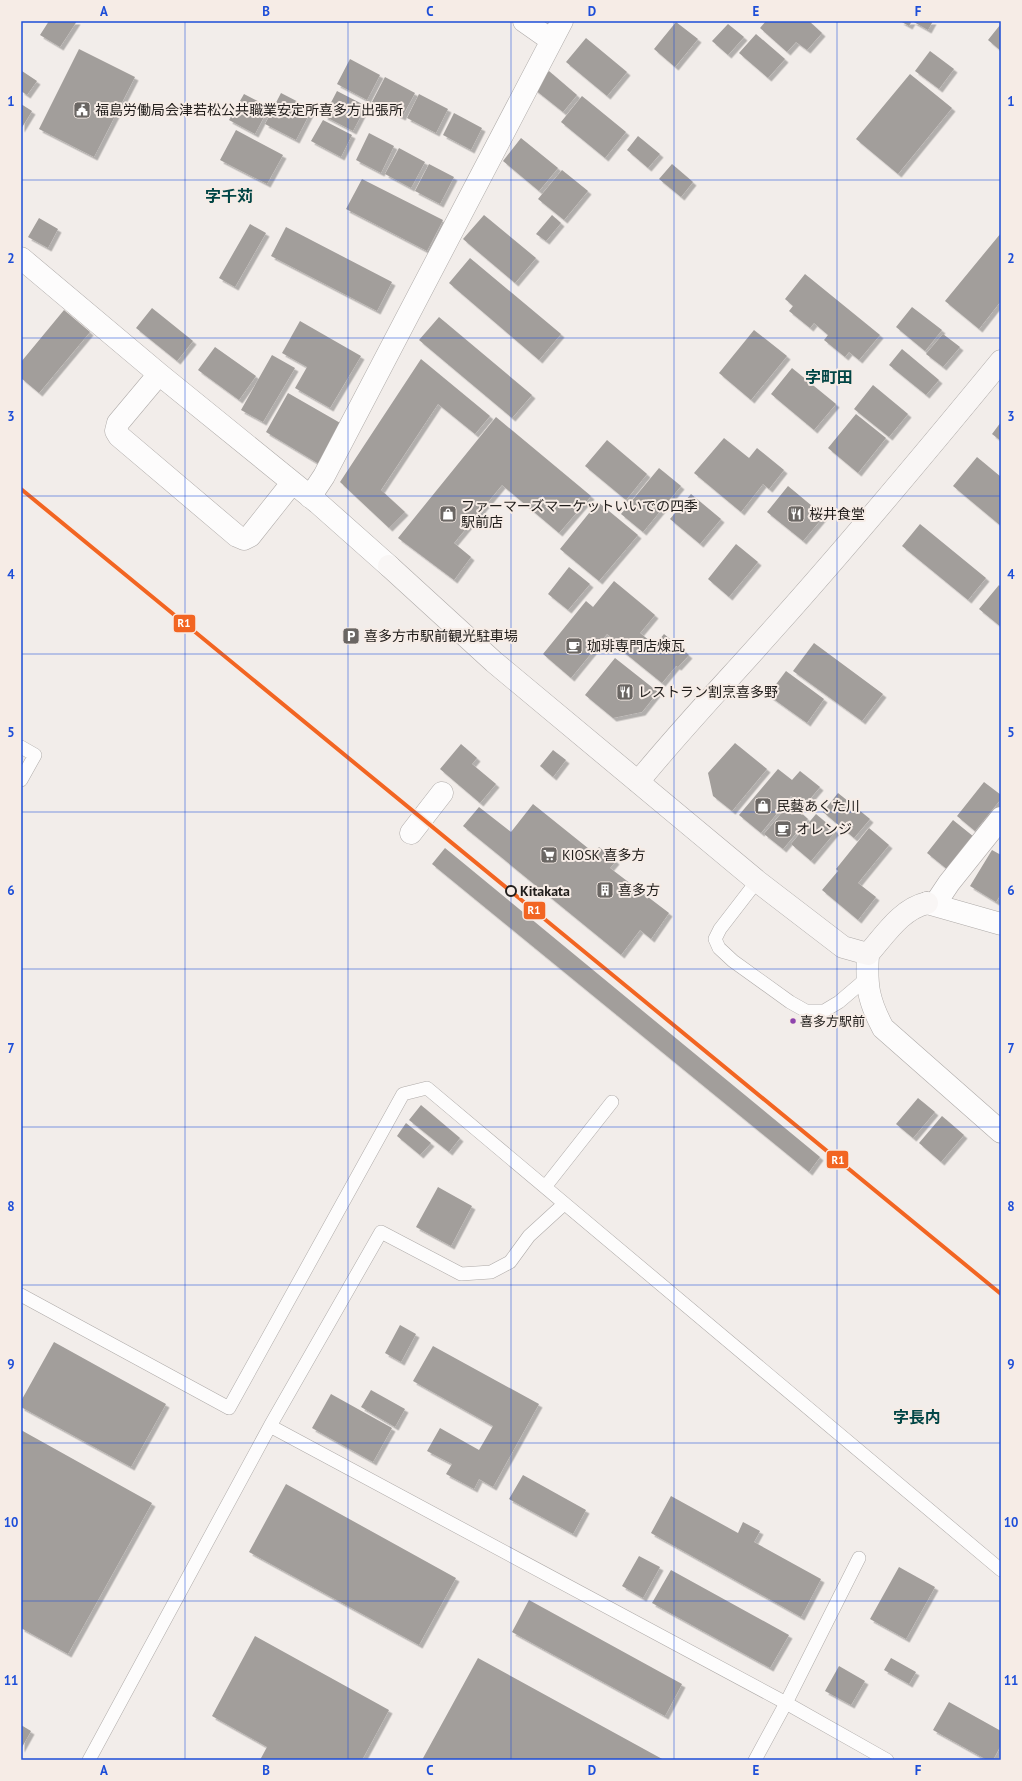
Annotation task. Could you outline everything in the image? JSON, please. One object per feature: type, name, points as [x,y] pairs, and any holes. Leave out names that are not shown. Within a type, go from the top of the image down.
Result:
[{"type":"street","points":[[524,21],[551,40]]},
{"type":"street","points":[[310,496],[324,476],[562,21]]},
{"type":"street","points":[[21,258],[159,374],[292,483],[310,496],[494,662],[757,881],[843,947],[868,954]]},
{"type":"street","points":[[638,782],[674,737],[787,614],[925,454],[1001,361]]},
{"type":"street","points":[[159,374],[118,424],[116,430],[119,436],[237,536],[244,539],[250,536],[292,483]]},
{"type":"street","points":[[410,833],[442,793]]},
{"type":"street","points":[[931,904],[1001,818]]},
{"type":"street","points":[[1001,924],[931,904],[915,906],[905,913],[868,954],[866,979],[871,1007],[883,1028],[1001,1132]]},
{"type":"lane","points":[[21,748],[35,755],[21,780]]},
{"type":"lane","points":[[757,881],[720,928],[715,939],[719,948],[723,952],[765,985],[806,1011],[824,1011],[839,1002],[866,979]]},
{"type":"lane","points":[[21,1295],[229,1408],[403,1094],[427,1088],[1001,1570]]},
{"type":"lane","points":[[545,1187],[612,1102]]},
{"type":"lane","points":[[89,1760],[270,1426],[381,1232],[461,1274],[491,1272],[510,1262],[530,1236],[564,1204]]},
{"type":"lane","points":[[270,1426],[786,1703],[887,1760]]},
{"type":"lane","points":[[755,1760],[786,1703],[860,1558]]},
{"type":"building","points":[[49,21],[77,21],[60,47],[40,35]]},
{"type":"building","points":[[766,21],[809,21],[822,33],[807,50],[796,42],[787,52],[760,28]]},
{"type":"building","points":[[900,21],[912,21],[909,26]]},
{"type":"building","points":[[912,21],[933,21],[928,30]]},
{"type":"building","points":[[676,22],[698,39],[675,67],[654,49]]},
{"type":"building","points":[[728,24],[744,37],[728,55],[712,41]]},
{"type":"building","points":[[1000,25],[1001,26],[1001,51],[988,40]]},
{"type":"building","points":[[756,34],[785,59],[768,78],[739,53]]},
{"type":"building","points":[[586,38],[627,72],[607,96],[566,62]]},
{"type":"building","points":[[79,49],[135,77],[94,157],[39,129]]},
{"type":"building","points":[[930,51],[954,69],[939,89],[915,71]]},
{"type":"building","points":[[350,59],[380,75],[367,100],[337,84]]},
{"type":"building","points":[[22,71],[37,81],[27,95],[21,91]]},
{"type":"building","points":[[549,71],[577,95],[563,112],[534,89]]},
{"type":"building","points":[[910,74],[952,108],[898,174],[856,139]]},
{"type":"building","points":[[385,77],[415,93],[402,117],[372,102]]},
{"type":"building","points":[[337,91],[366,106],[353,131],[324,116]]},
{"type":"building","points":[[281,93],[312,109],[296,140],[265,124]]},
{"type":"building","points":[[244,94],[269,107],[255,134],[229,120]]},
{"type":"building","points":[[419,94],[448,109],[436,133],[407,118]]},
{"type":"building","points":[[582,96],[626,132],[605,158],[561,122]]},
{"type":"building","points":[[21,104],[32,111],[21,129]]},
{"type":"building","points":[[454,113],[482,128],[471,150],[443,135]]},
{"type":"building","points":[[323,120],[352,135],[341,157],[311,141]]},
{"type":"building","points":[[236,130],[283,155],[267,184],[220,160]]},
{"type":"building","points":[[369,133],[394,146],[381,173],[356,160]]},
{"type":"building","points":[[638,136],[660,154],[648,168],[627,150]]},
{"type":"building","points":[[521,138],[558,168],[539,191],[503,161]]},
{"type":"building","points":[[399,148],[425,162],[411,188],[385,174]]},
{"type":"building","points":[[429,164],[454,177],[440,204],[415,191]]},
{"type":"building","points":[[672,164],[693,182],[681,197],[659,179]]},
{"type":"building","points":[[562,170],[588,191],[564,220],[538,199]]},
{"type":"building","points":[[362,179],[443,220],[427,251],[346,209]]},
{"type":"building","points":[[484,215],[536,258],[515,283],[463,239]]},
{"type":"building","points":[[552,215],[561,223],[546,241],[536,234]]},
{"type":"building","points":[[39,218],[58,229],[48,248],[28,237]]},
{"type":"building","points":[[250,224],[266,233],[235,287],[219,278]]},
{"type":"building","points":[[286,227],[392,282],[377,311],[271,256]]},
{"type":"building","points":[[1001,233],[1001,301],[979,329],[945,301]]},
{"type":"building","points":[[470,258],[561,334],[539,360],[449,283]]},
{"type":"building","points":[[805,274],[880,335],[859,360],[849,352],[845,357],[824,340],[828,335],[814,323],[810,328],[789,311],[793,306],[785,299]]},
{"type":"building","points":[[912,307],[942,330],[925,351],[896,327]]},
{"type":"building","points":[[152,308],[193,341],[177,361],[136,328]]},
{"type":"building","points":[[64,310],[90,332],[39,393],[21,378],[21,362]]},
{"type":"building","points":[[439,317],[532,395],[512,418],[419,340]]},
{"type":"building","points":[[300,321],[361,356],[330,408],[295,388],[307,367],[282,353]]},
{"type":"building","points":[[754,330],[787,356],[751,400],[719,373]]},
{"type":"building","points":[[943,334],[960,347],[943,367],[926,354]]},
{"type":"building","points":[[215,347],[256,376],[239,400],[198,370]]},
{"type":"building","points":[[902,349],[939,380],[926,395],[889,365]]},
{"type":"building","points":[[272,355],[295,368],[263,422],[241,410]]},
{"type":"building","points":[[421,359],[490,416],[475,434],[438,404],[381,490],[405,512],[389,528],[340,482]]},
{"type":"building","points":[[792,368],[836,404],[814,430],[771,394]]},
{"type":"building","points":[[873,385],[908,414],[889,437],[854,409]]},
{"type":"building","points":[[288,393],[342,424],[319,464],[266,432]]},
{"type":"building","points":[[856,414],[886,438],[858,473],[828,448]]},
{"type":"building","name":"ファーマーズマーケットいいでの四季 駅前店","points":[[496,417],[591,496],[559,533],[502,485],[454,543],[471,557],[454,580],[398,538]]},
{"type":"building","points":[[1001,422],[1001,441],[992,434]]},
{"type":"building","points":[[724,438],[749,458],[757,448],[784,470],[769,489],[763,484],[741,512],[694,473]]},
{"type":"building","points":[[607,440],[647,474],[626,500],[585,466]]},
{"type":"building","points":[[977,457],[1001,477],[1001,526],[953,486]]},
{"type":"building","points":[[659,468],[681,486],[643,532],[621,514]]},
{"type":"building","name":"桜井食堂","points":[[788,486],[824,516],[803,541],[767,512]]},
{"type":"building","points":[[691,494],[721,519],[700,544],[670,519]]},
{"type":"building","points":[[598,502],[638,535],[599,581],[560,549]]},
{"type":"building","points":[[920,524],[986,578],[968,600],[902,546]]},
{"type":"building","points":[[736,544],[758,562],[729,597],[708,579]]},
{"type":"building","points":[[569,567],[590,584],[568,610],[548,594]]},
{"type":"building","points":[[614,581],[655,615],[640,633],[655,645],[664,634],[689,655],[678,667],[676,666],[662,683],[615,645],[617,642],[607,634],[571,678],[543,654],[586,601],[593,607]]},
{"type":"building","points":[[999,585],[1001,587],[1001,627],[979,609]]},
{"type":"building","points":[[814,643],[883,694],[862,721],[793,671]]},
{"type":"building","points":[[615,658],[658,692],[642,712],[613,718],[585,695]]},
{"type":"building","points":[[786,671],[824,699],[807,723],[768,695]]},
{"type":"building","points":[[735,743],[767,769],[732,811],[713,796],[708,773]]},
{"type":"building","points":[[461,744],[477,758],[472,764],[496,784],[480,803],[440,769]]},
{"type":"building","points":[[553,750],[566,760],[553,777],[540,766]]},
{"type":"building","points":[[778,769],[792,780],[800,771],[820,787],[804,806],[791,796],[761,833],[739,815]]},
{"type":"building","points":[[984,782],[1001,795],[1001,799],[975,831],[957,816]]},
{"type":"building","points":[[838,793],[870,819],[854,838],[823,812]]},
{"type":"building","points":[[790,803],[808,819],[783,849],[764,834]]},
{"type":"building","name":"喜多方","points":[[533,804],[594,853],[599,847],[616,861],[610,868],[669,913],[651,939],[640,930],[621,955],[463,826],[479,807],[511,832]]},
{"type":"building","points":[[816,814],[836,831],[811,861],[791,844]]},
{"type":"building","points":[[953,820],[974,837],[948,870],[927,853]]},
{"type":"building","points":[[869,828],[889,845],[858,883],[876,897],[858,920],[822,890],[838,871],[836,869]]},
{"type":"building","points":[[445,848],[820,1157],[809,1172],[432,864]]},
{"type":"building","points":[[992,850],[1001,855],[1001,894],[996,902],[970,886]]},
{"type":"building","points":[[918,1098],[935,1112],[913,1138],[896,1124]]},
{"type":"building","points":[[421,1105],[460,1138],[449,1152],[409,1120]]},
{"type":"building","points":[[942,1116],[964,1135],[941,1162],[919,1143]]},
{"type":"building","points":[[406,1123],[431,1143],[420,1155],[397,1136]]},
{"type":"building","points":[[438,1187],[472,1206],[451,1246],[416,1227]]},
{"type":"building","points":[[400,1325],[416,1334],[401,1362],[385,1353]]},
{"type":"building","points":[[54,1342],[166,1404],[131,1467],[21,1407],[21,1401]]},
{"type":"building","points":[[433,1346],[539,1404],[493,1487],[479,1479],[474,1489],[446,1474],[452,1464],[427,1451],[440,1428],[479,1450],[493,1426],[413,1381]]},
{"type":"building","points":[[371,1390],[405,1409],[395,1427],[361,1407]]},
{"type":"building","points":[[331,1394],[392,1428],[373,1462],[312,1428]]},
{"type":"building","points":[[21,1430],[152,1503],[68,1654],[21,1628]]},
{"type":"building","points":[[523,1475],[586,1510],[573,1534],[509,1499]]},
{"type":"building","points":[[286,1484],[456,1578],[419,1645],[249,1552]]},
{"type":"building","points":[[671,1496],[738,1533],[743,1522],[760,1531],[754,1542],[821,1579],[801,1617],[651,1533]]},
{"type":"building","points":[[639,1556],[660,1567],[643,1598],[622,1586]]},
{"type":"building","points":[[899,1567],[935,1587],[906,1639],[870,1619]]},
{"type":"building","points":[[671,1570],[789,1635],[770,1668],[652,1603]]},
{"type":"building","points":[[529,1600],[682,1684],[665,1716],[512,1632]]},
{"type":"building","points":[[255,1636],[389,1710],[362,1760],[260,1760],[267,1747],[212,1716]]},
{"type":"building","points":[[478,1658],[664,1760],[422,1760]]},
{"type":"building","points":[[891,1658],[916,1672],[909,1684],[884,1670]]},
{"type":"building","points":[[839,1666],[865,1681],[851,1705],[825,1691]]},
{"type":"building","points":[[949,1702],[1001,1731],[1001,1745],[993,1760],[987,1760],[933,1730]]},
{"type":"building","points":[[21,1725],[31,1731],[21,1749]]},
{"type":"transit line","name":"R1","points":[[21,489],[1001,1294]]},
{"type":"place","name":"福島労働局会津若松公共職業安定所喜多方出張所","points":[[82,110]]},
{"type":"place","name":"ファーマーズマーケットいいでの四季 駅前店","points":[[448,514]]},
{"type":"place","name":"桜井食堂","points":[[796,514]]},
{"type":"place","name":"喜多方市駅前観光駐車場","points":[[351,636]]},
{"type":"place","name":"珈琲専門店煉瓦","points":[[574,646]]},
{"type":"place","name":"レストラン割烹喜多野","points":[[625,692]]},
{"type":"place","name":"民藝あくた川","points":[[763,806]]},
{"type":"place","name":"オレンジ","points":[[783,829]]},
{"type":"place","name":"KIOSK 喜多方","points":[[549,855]]},
{"type":"place","name":"喜多方","points":[[605,890]]},
{"type":"place","name":"Kitakata","points":[[511,891]]},
{"type":"place","name":"喜多方駅前","points":[[793,1021]]},
{"type":"district","name":"字千苅","points":[[229,196]]},
{"type":"district","name":"字町田","points":[[829,377]]},
{"type":"district","name":"字長内","points":[[917,1417]]}]
